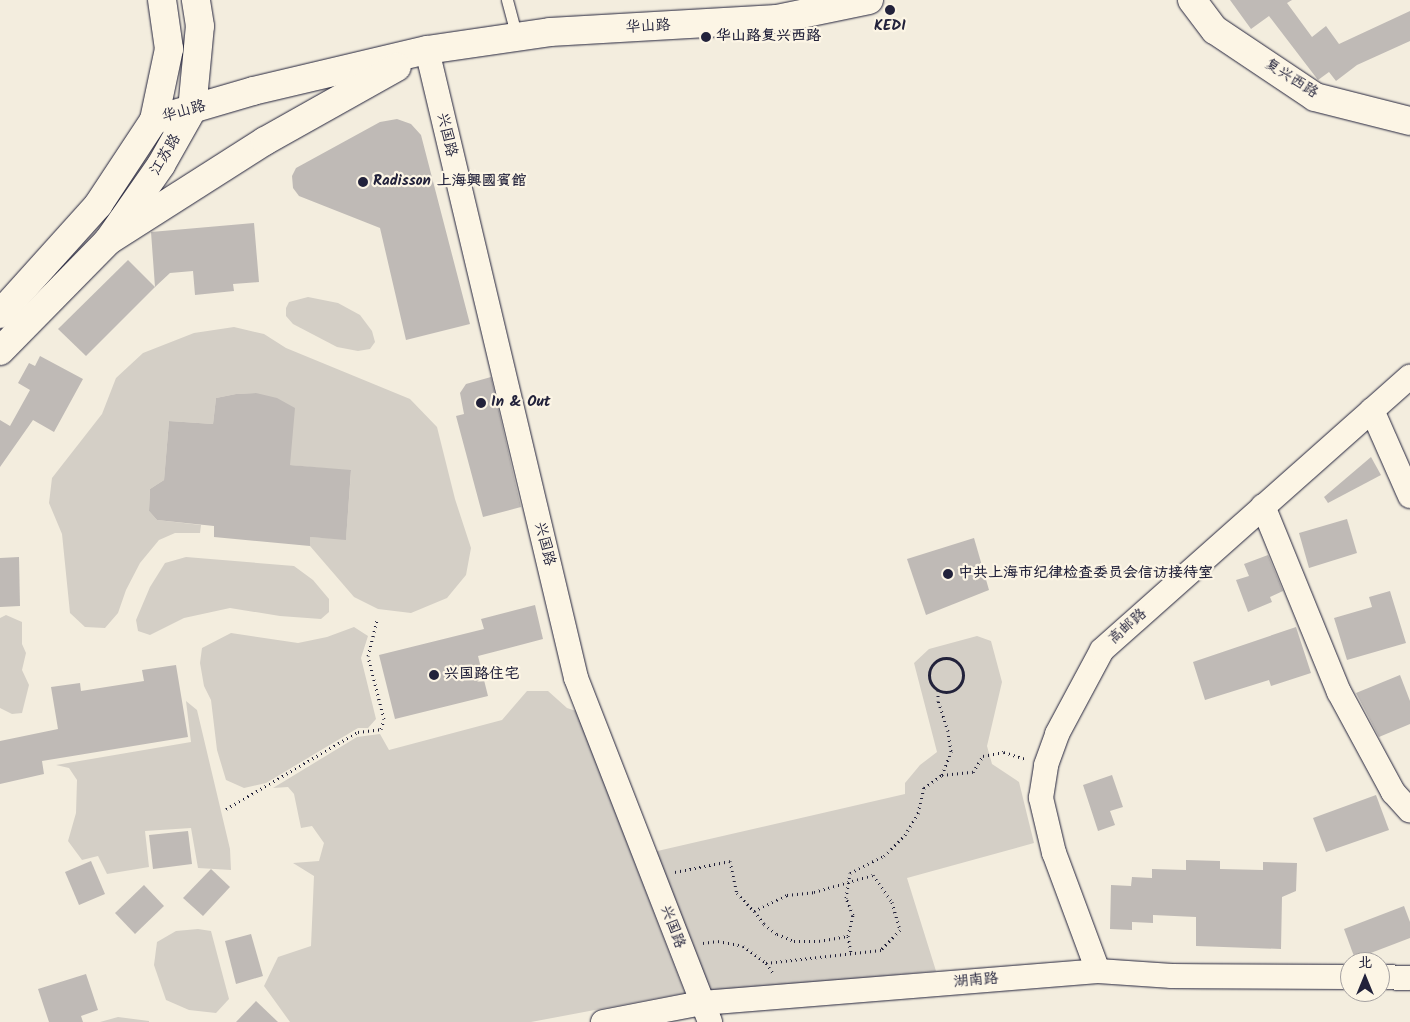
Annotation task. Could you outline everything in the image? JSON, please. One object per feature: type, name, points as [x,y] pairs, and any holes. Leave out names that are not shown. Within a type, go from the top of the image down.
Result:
[{"type":"main road","name":"江苏路","points":[[154,120],[169,49],[162,0]]},
{"type":"main road","name":"江苏路","points":[[108,241],[161,165],[192,110],[200,26],[196,0]]},
{"type":"main road","name":"复兴西路","points":[[1192,0],[1215,30],[1315,97],[1410,121]]},
{"type":"main road","name":"华山路","points":[[0,314],[98,205],[154,120],[253,92],[427,50],[550,32],[778,19],[864,1]]},
{"type":"main road","name":"华山路","points":[[0,351],[108,241],[266,141],[427,50]]},
{"type":"street","name":"兴国路","points":[[427,50],[576,678],[706,1013]]},
{"type":"street","name":"高邮路","points":[[1098,971],[1054,853],[1041,798],[1046,765],[1058,734],[1102,650],[1410,377]]},
{"type":"street","points":[[1372,410],[1410,496]]},
{"type":"street","points":[[1263,506],[1339,692],[1393,792],[1410,811]]},
{"type":"street","name":"湖南路","points":[[604,1022],[706,1013],[784,996],[1098,971],[1172,976],[1340,977]]},
{"type":"street","points":[[1390,977],[1410,978]]},
{"type":"lane","points":[[506,0],[517,37]]},
{"type":"path","points":[[226,809],[358,732],[381,729],[384,719],[368,656],[377,620]]},
{"type":"path","points":[[938,691],[950,692],[960,685],[963,674],[962,669],[954,660],[944,658],[934,662],[931,666],[929,677],[938,691],[938,702],[948,731],[950,751],[942,775]]},
{"type":"path","points":[[851,953],[848,936],[854,915],[846,898],[850,873],[884,856],[905,835],[918,813],[924,788],[942,775],[973,772],[983,756],[1004,752],[1046,765]]},
{"type":"path","points":[[653,876],[730,861],[737,893],[770,929],[794,940],[819,940],[848,936]]},
{"type":"path","points":[[754,911],[787,895],[814,892],[848,880],[873,875],[892,902],[900,930],[880,950],[766,963]]},
{"type":"path","points":[[680,947],[718,940],[743,946],[766,963],[778,980],[784,996]]},
{"type":"shaded area","points":[[308,297],[338,303],[360,315],[372,331],[375,342],[370,349],[358,351],[337,347],[293,324],[286,316],[286,308],[289,302]]},
{"type":"shaded area","points":[[234,327],[264,334],[286,348],[410,399],[437,427],[455,499],[471,548],[466,575],[447,598],[411,613],[378,609],[354,597],[310,546],[310,537],[346,539],[351,471],[290,465],[256,393],[216,398],[213,424],[169,421],[164,480],[150,489],[149,511],[157,520],[201,525],[200,533],[175,533],[159,540],[140,563],[126,590],[118,613],[105,628],[85,627],[70,613],[62,534],[49,503],[52,478],[102,414],[116,378],[143,353],[194,333]]},
{"type":"shaded area","points":[[186,557],[294,566],[313,580],[329,599],[329,612],[321,619],[280,616],[230,608],[184,618],[150,635],[138,631],[136,620],[150,587],[165,563]]},
{"type":"shaded area","points":[[6,615],[22,622],[22,644],[26,653],[22,670],[29,685],[22,713],[12,714],[0,708],[0,618]]},
{"type":"shaded area","points":[[354,627],[368,636],[361,658],[376,719],[368,728],[358,728],[266,783],[244,788],[226,780],[217,750],[211,700],[204,686],[200,663],[202,648],[231,633],[298,643],[327,637]]},
{"type":"shaded area","points":[[977,636],[991,641],[1002,682],[987,746],[992,764],[1019,782],[1034,843],[907,878],[936,971],[708,993],[653,852],[905,794],[905,783],[920,765],[937,752],[914,663],[929,649]]},
{"type":"shaded area","points":[[527,691],[548,691],[567,708],[576,711],[685,993],[531,1022],[290,1022],[264,986],[278,957],[311,946],[314,876],[293,863],[319,861],[324,843],[312,826],[301,828],[294,794],[288,787],[273,788],[357,737],[380,734],[389,750],[502,720]]},
{"type":"shaded area","points":[[186,701],[197,710],[230,849],[231,870],[198,868],[191,828],[145,831],[149,867],[107,874],[98,856],[82,860],[68,841],[76,813],[77,780],[69,768],[56,765],[191,742]]},
{"type":"shaded area","points":[[198,929],[211,931],[229,999],[216,1013],[189,1010],[166,1000],[154,965],[157,942],[176,931]]},
{"type":"shaded area","points":[[118,1017],[149,1021],[149,1022],[100,1022]]},
{"type":"building","points":[[1230,0],[1292,0],[1287,3],[1312,37],[1326,26],[1339,44],[1410,11],[1410,41],[1357,65],[1336,81],[1329,72],[1318,80],[1269,16],[1251,29]]},
{"type":"building","name":"Radisson 上海興國賓館","points":[[397,119],[411,124],[421,135],[470,324],[406,340],[380,228],[299,196],[293,188],[292,176],[296,168],[380,122]]},
{"type":"building","points":[[254,223],[259,282],[233,284],[234,291],[195,295],[193,271],[170,273],[155,287],[151,232]]},
{"type":"building","points":[[128,260],[155,287],[86,356],[58,329]]},
{"type":"building","points":[[40,356],[83,379],[54,432],[33,420],[0,467],[0,420],[10,426],[30,390],[18,383],[29,363],[35,366]]},
{"type":"building","points":[[491,377],[521,507],[483,517],[456,416],[464,414],[460,393],[466,384]]},
{"type":"building","points":[[256,393],[277,398],[295,408],[290,465],[351,470],[346,540],[310,537],[310,546],[214,537],[214,526],[157,520],[149,511],[150,489],[164,480],[169,421],[213,424],[216,398]]},
{"type":"building","points":[[1371,457],[1381,475],[1328,503],[1324,497]]},
{"type":"building","points":[[1347,519],[1357,553],[1309,568],[1299,533]]},
{"type":"building","name":"中共上海市纪律检查委员会信访接待室","points":[[974,538],[989,590],[926,615],[907,559]]},
{"type":"building","points":[[1268,555],[1283,591],[1270,597],[1272,602],[1248,612],[1236,580],[1249,576],[1244,564]]},
{"type":"building","points":[[19,557],[20,606],[0,607],[0,558]]},
{"type":"building","points":[[1390,591],[1406,643],[1347,660],[1334,618],[1372,607],[1369,597]]},
{"type":"building","name":"兴国路住宅","points":[[535,605],[543,639],[478,656],[488,696],[395,719],[379,655],[484,629],[481,619]]},
{"type":"building","points":[[1296,627],[1311,673],[1271,686],[1269,680],[1205,700],[1193,662]]},
{"type":"building","points":[[176,665],[188,737],[42,761],[44,774],[0,784],[0,741],[58,729],[51,687],[80,683],[81,691],[144,681],[142,670]]},
{"type":"building","points":[[1400,675],[1410,701],[1410,724],[1379,737],[1356,693]]},
{"type":"building","points":[[1112,775],[1123,807],[1110,811],[1115,825],[1098,831],[1083,785]]},
{"type":"building","points":[[1376,795],[1389,830],[1326,852],[1313,818]]},
{"type":"building","points":[[188,831],[192,864],[153,869],[149,835]]},
{"type":"building","points":[[1186,860],[1220,861],[1220,869],[1263,870],[1263,862],[1297,863],[1296,891],[1282,897],[1281,949],[1196,946],[1196,917],[1153,915],[1153,923],[1132,922],[1132,930],[1110,929],[1111,885],[1131,886],[1132,877],[1152,878],[1152,869],[1186,870]]},
{"type":"building","points":[[91,861],[105,894],[79,905],[65,872]]},
{"type":"building","points":[[211,869],[230,887],[203,916],[183,898]]},
{"type":"building","points":[[144,885],[164,906],[135,934],[115,913]]},
{"type":"building","points":[[1404,906],[1410,922],[1410,938],[1373,952],[1352,952],[1344,929]]},
{"type":"building","points":[[251,934],[263,976],[236,984],[225,941]]},
{"type":"building","points":[[86,974],[98,1010],[81,1016],[83,1022],[49,1022],[38,989]]},
{"type":"building","points":[[256,1001],[278,1022],[236,1022]]},
{"type":"place","name":"KEDI","points":[[890,10]]},
{"type":"place","name":"华山路复兴西路","points":[[706,37]]},
{"type":"place","name":"Radisson 上海興國賓館","points":[[363,182]]},
{"type":"place","name":"In & Out","points":[[481,403]]},
{"type":"place","name":"中共上海市纪律检查委员会信访接待室","points":[[948,574]]},
{"type":"place","name":"兴国路住宅","points":[[434,675]]}]
